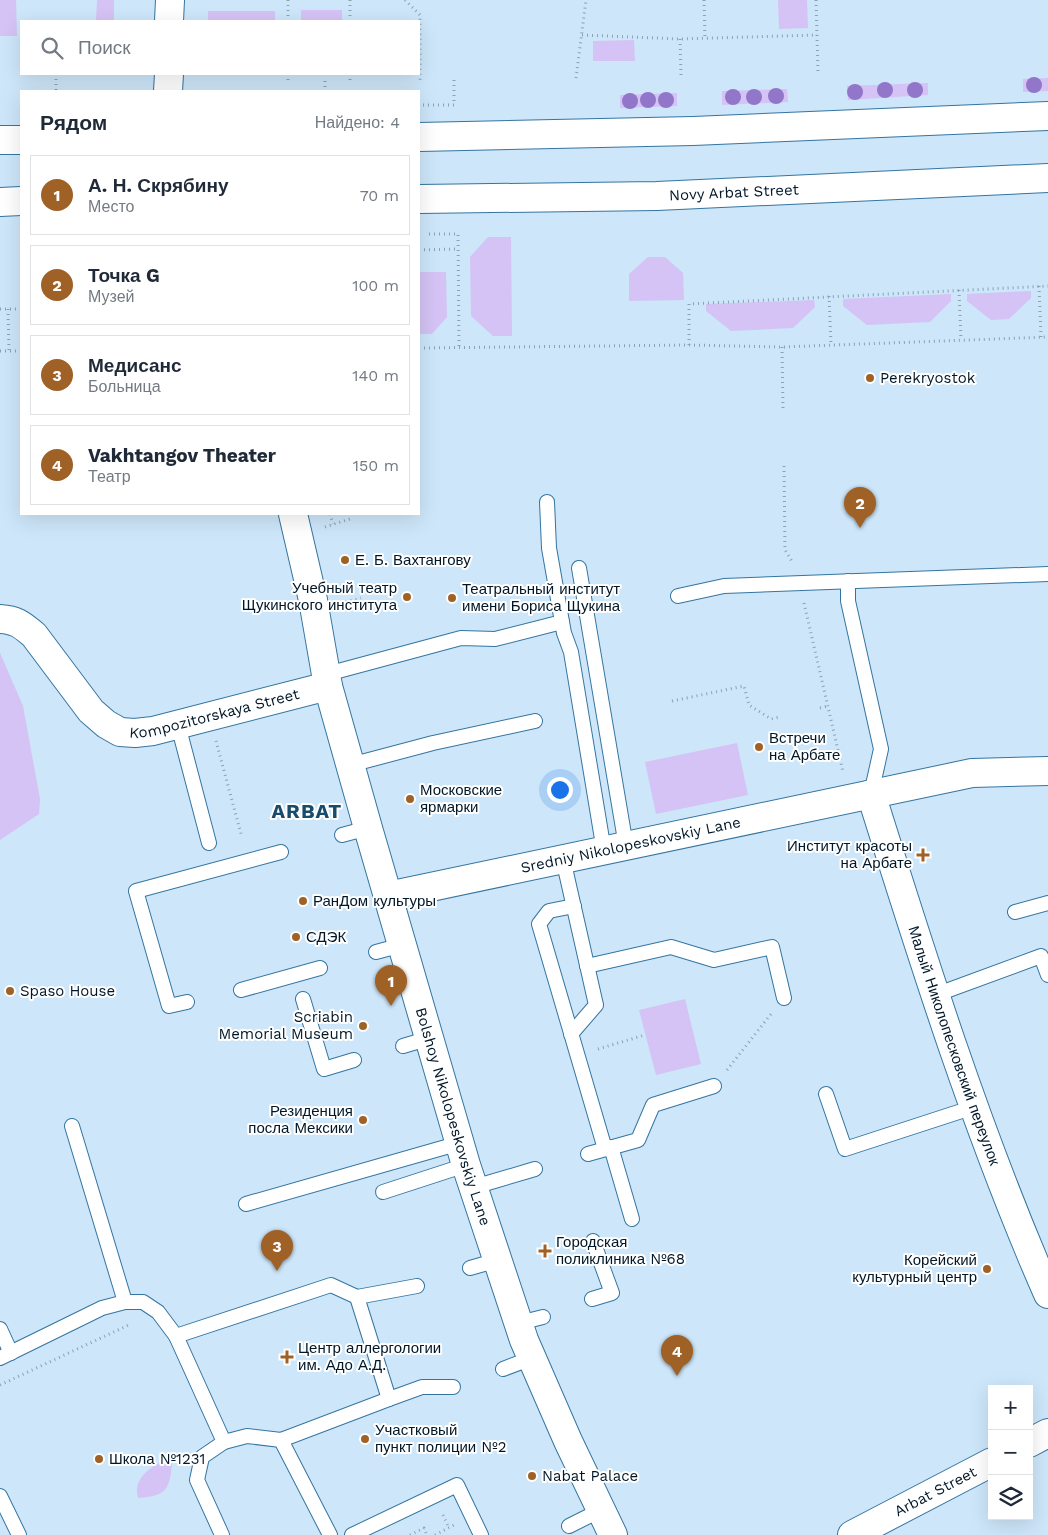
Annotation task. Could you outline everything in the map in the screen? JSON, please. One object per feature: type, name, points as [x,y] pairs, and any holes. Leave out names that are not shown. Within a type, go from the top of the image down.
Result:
[{"type":"street","points":[[170,0],[170,20]]},
{"type":"street","points":[[168,90],[169,75]]},
{"type":"street","points":[[420,137],[693,131],[1048,116]]},
{"type":"street","points":[[0,140],[20,140]]},
{"type":"street","name":"Novy Arbat Street","points":[[420,198],[658,196],[1048,178]]},
{"type":"street","points":[[0,202],[20,202]]},
{"type":"street","name":"Bolshoy Nikolopeskovskiy Lane","points":[[293,515],[328,680],[350,765],[355,832],[388,896],[467,1165],[498,1260],[531,1320],[532,1358],[568,1441],[613,1535]]},
{"type":"street","name":"Kompozitorskaya Street","points":[[0,619],[11,620],[23,625],[34,635],[91,711],[106,724],[120,732],[153,731],[178,725],[328,680]]},
{"type":"street","name":"Sredniy Nikolopeskovskiy Lane","points":[[388,896],[972,773],[1048,771]]},
{"type":"street","name":"Малый Николопесковский переулок","points":[[871,794],[935,995],[997,1172],[1042,1262],[1048,1294]]},
{"type":"street","points":[[1033,1441],[1048,1433]]},
{"type":"street","name":"Arbat Street","points":[[856,1534],[988,1464]]},
{"type":"lane","points":[[547,502],[550,548],[562,622],[571,652],[615,849]]},
{"type":"lane","points":[[579,568],[615,849]]},
{"type":"lane","points":[[678,596],[724,586],[1048,574]]},
{"type":"lane","points":[[848,581],[848,601],[881,748],[871,794]]},
{"type":"lane","points":[[328,680],[461,638],[495,639],[562,622]]},
{"type":"lane","points":[[350,765],[433,743],[535,721]]},
{"type":"lane","points":[[178,725],[209,843]]},
{"type":"lane","points":[[187,1002],[169,1006],[136,891],[282,852]]},
{"type":"lane","points":[[563,860],[596,1006],[571,1034]]},
{"type":"lane","points":[[1015,912],[1048,903]]},
{"type":"lane","points":[[574,906],[549,911],[539,924],[577,1055],[632,1219]]},
{"type":"lane","points":[[376,952],[402,944]]},
{"type":"lane","points":[[587,966],[670,947],[714,960],[772,947],[784,998]]},
{"type":"lane","points":[[935,995],[1041,956],[1048,975]]},
{"type":"lane","points":[[241,990],[320,968]]},
{"type":"lane","points":[[303,999],[324,1069],[354,1060]]},
{"type":"lane","points":[[403,1046],[430,1038]]},
{"type":"lane","points":[[588,1154],[638,1140],[653,1105],[714,1086]]},
{"type":"lane","points":[[826,1094],[845,1149],[974,1107]]},
{"type":"lane","points":[[72,1126],[125,1302]]},
{"type":"lane","points":[[383,1192],[467,1165]]},
{"type":"lane","points":[[246,1204],[467,1165],[535,1169]]},
{"type":"lane","points":[[592,1299],[612,1293],[593,1241]]},
{"type":"lane","points":[[470,1268],[498,1260]]},
{"type":"lane","points":[[176,1336],[331,1285],[357,1297],[417,1286]]},
{"type":"lane","points":[[357,1297],[390,1399]]},
{"type":"lane","points":[[0,1329],[6,1356],[102,1308],[125,1302],[144,1302],[158,1312],[176,1336],[224,1442]]},
{"type":"lane","points":[[503,1369],[532,1358]]},
{"type":"lane","points":[[222,1535],[197,1480],[202,1457],[224,1442],[247,1436],[281,1440],[422,1387],[453,1386]]},
{"type":"lane","points":[[281,1440],[330,1535]]},
{"type":"lane","points":[[352,1535],[457,1485],[481,1535]]},
{"type":"lane","points":[[0,1496],[19,1535]]},
{"type":"lane","points":[[569,1526],[601,1510]]},
{"type":"path","points":[[288,0],[288,20]]},
{"type":"path","points":[[350,0],[350,20]]},
{"type":"path","points":[[405,0],[420,15],[420,81]]},
{"type":"path","points":[[576,78],[586,0]]},
{"type":"path","points":[[704,0],[705,38]]},
{"type":"path","points":[[816,0],[818,72]]},
{"type":"path","points":[[582,35],[680,39],[817,35]]},
{"type":"path","points":[[680,39],[680,76]]},
{"type":"path","points":[[56,75],[56,90]]},
{"type":"path","points":[[288,75],[288,82]]},
{"type":"path","points":[[350,75],[350,81]]},
{"type":"path","points":[[423,105],[454,105],[454,80]]},
{"type":"path","points":[[325,81],[325,90]]},
{"type":"path","points":[[429,234],[458,234],[460,348]]},
{"type":"path","points":[[420,250],[458,249]]},
{"type":"path","points":[[1039,286],[1041,337]]},
{"type":"path","points":[[689,345],[689,304],[1048,286]]},
{"type":"path","points":[[959,290],[961,340]]},
{"type":"path","points":[[829,296],[831,345]]},
{"type":"path","points":[[0,309],[20,309]]},
{"type":"path","points":[[8,309],[9,351]]},
{"type":"path","points":[[420,348],[689,345],[782,346],[1048,337]]},
{"type":"path","points":[[782,346],[783,409]]},
{"type":"path","points":[[0,351],[20,350]]},
{"type":"path","points":[[784,466],[785,550],[797,572],[800,582],[844,780]]},
{"type":"path","points":[[330,515],[333,524]]},
{"type":"path","points":[[672,701],[744,686],[749,705],[771,719],[780,717]]},
{"type":"path","points":[[820,708],[828,706]]},
{"type":"path","points":[[209,717],[241,834]]},
{"type":"path","points":[[714,1086],[784,998]]},
{"type":"path","points":[[577,1055],[645,1036]]},
{"type":"path","points":[[0,1386],[138,1321]]},
{"type":"path","points":[[410,1535],[424,1528],[427,1535]]},
{"type":"shaded area","points":[[0,0],[16,0],[17,36],[0,36]]},
{"type":"shaded area","points":[[97,0],[114,0],[114,20],[96,20]]},
{"type":"shaded area","points":[[778,0],[807,0],[808,28],[779,29]]},
{"type":"shaded area","points":[[301,10],[342,10],[342,20],[301,20]]},
{"type":"shaded area","points":[[208,11],[275,11],[275,20],[208,20]]},
{"type":"shaded area","points":[[634,40],[635,61],[593,61],[593,41]]},
{"type":"shaded area","points":[[1048,78],[1048,91],[1023,92],[1023,79]]},
{"type":"shaded area","points":[[928,83],[928,95],[848,100],[847,86]]},
{"type":"shaded area","points":[[787,89],[788,102],[722,105],[722,91]]},
{"type":"shaded area","points":[[677,93],[677,106],[620,108],[620,95]]},
{"type":"shaded area","points":[[488,237],[511,237],[512,336],[493,336],[471,316],[470,257]]},
{"type":"shaded area","points":[[648,257],[665,257],[683,273],[684,300],[629,301],[629,274]]},
{"type":"shaded area","points":[[420,272],[446,272],[447,317],[432,334],[420,334]]},
{"type":"shaded area","points":[[1031,291],[1031,298],[1009,319],[991,320],[967,301],[967,294]]},
{"type":"shaded area","points":[[951,294],[951,301],[930,322],[867,325],[843,306],[843,299]]},
{"type":"shaded area","points":[[814,300],[815,307],[793,328],[731,331],[706,311],[706,304]]},
{"type":"shaded area","points":[[0,653],[23,706],[40,799],[39,814],[0,840]]},
{"type":"shaded area","points":[[737,743],[748,795],[656,814],[645,762]]},
{"type":"shaded area","points":[[685,999],[701,1064],[656,1075],[639,1010]]},
{"type":"shaded area","points":[[173,1456],[171,1475],[167,1487],[157,1495],[138,1498],[137,1490],[139,1483],[147,1471]]},
{"type":"place","name":"Perekryostok","points":[[870,378]]},
{"type":"place","name":"Точка G","points":[[860,528]]},
{"type":"place","name":"Е. Б. Вахтангову","points":[[345,560]]},
{"type":"place","name":"Учебный театр Щукинского института","points":[[407,597]]},
{"type":"place","name":"Театральный институт имени Бориса Щукина","points":[[452,598]]},
{"type":"place","name":"Встречи на Арбате","points":[[759,747]]},
{"type":"place","name":"Московские ярмарки","points":[[410,799]]},
{"type":"place","name":"Институт красоты на Арбате","points":[[923,855]]},
{"type":"place","name":"РанДом культуры","points":[[303,901]]},
{"type":"place","name":"СДЭК","points":[[296,937]]},
{"type":"place","name":"Spaso House","points":[[10,991]]},
{"type":"place","name":"А. Н. Скрябину","points":[[391,1006]]},
{"type":"place","name":"Scriabin Memorial Museum","points":[[363,1026]]},
{"type":"place","name":"Резиденция посла Мексики","points":[[363,1120]]},
{"type":"place","name":"Городская поликлиника №68","points":[[545,1251]]},
{"type":"place","name":"Корейский культурный центр","points":[[987,1269]]},
{"type":"place","name":"Медисанс","points":[[277,1271]]},
{"type":"place","name":"Центр аллергологии им. Адо А.Д.","points":[[287,1357]]},
{"type":"place","name":"Vakhtangov Theater","points":[[677,1376]]},
{"type":"place","name":"Участковый пункт полиции №2","points":[[365,1439]]},
{"type":"place","name":"Школа №1231","points":[[99,1459]]},
{"type":"place","name":"Nabat Palace","points":[[532,1476]]},
{"type":"district","name":"ARBAT","points":[[307,811]]}]
